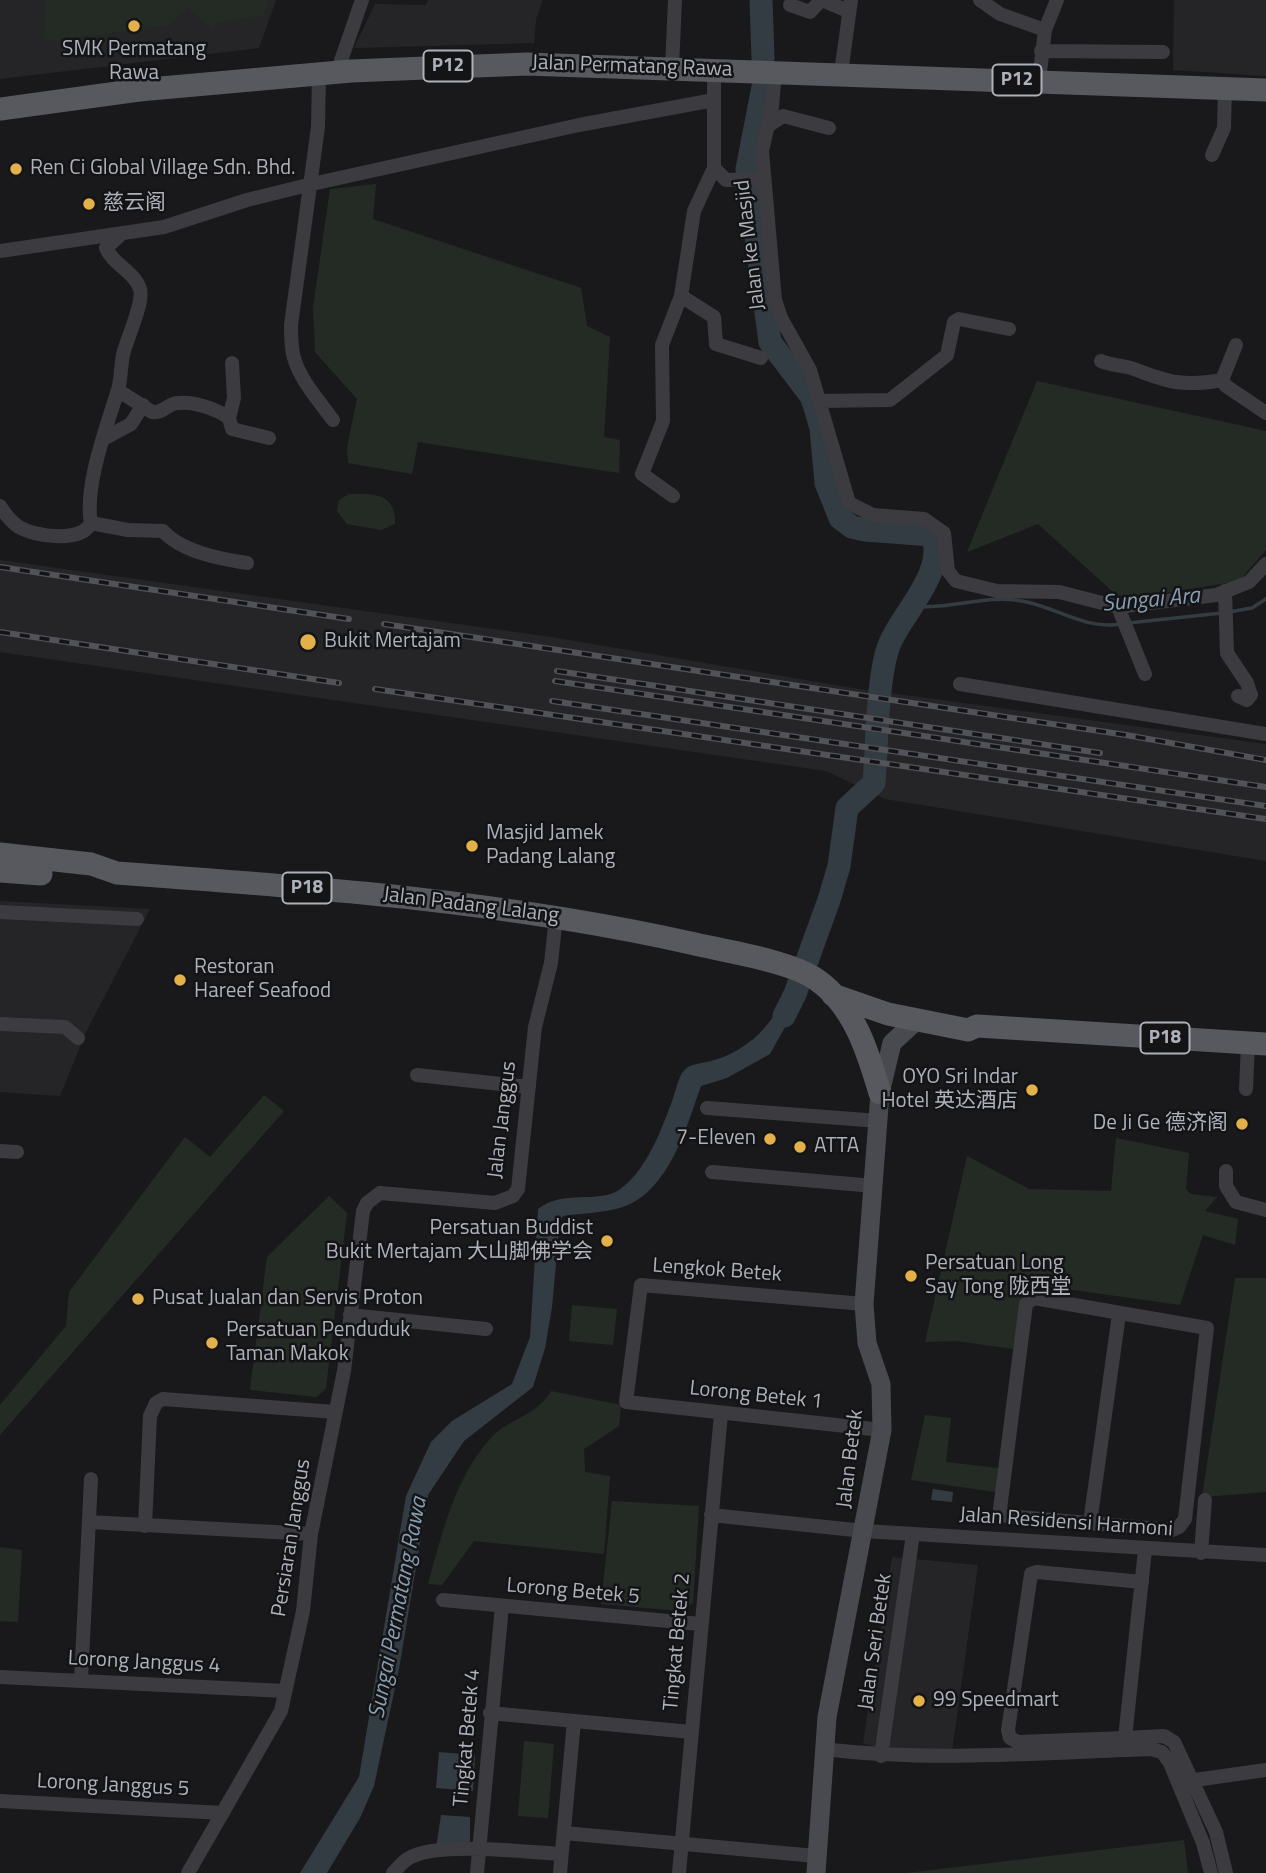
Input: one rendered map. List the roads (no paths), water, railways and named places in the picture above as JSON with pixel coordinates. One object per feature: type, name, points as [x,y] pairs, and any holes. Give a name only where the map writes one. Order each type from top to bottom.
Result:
[{"type":"main road","name":"Jalan Permatang Rawa","points":[[0,109],[139,90],[328,73],[527,64],[1266,90]]},
{"type":"main road","name":"Jalan Padang Lalang","points":[[0,854],[91,864],[117,873],[433,899],[617,926],[791,968],[822,984],[832,981],[893,1003],[971,1019],[977,1026]]},
{"type":"main road","name":"Jalan Padang Lalang","points":[[0,871],[93,879],[117,873]]},
{"type":"main road","name":"P18","points":[[822,984],[917,1020],[968,1030],[977,1026],[1257,1044]]},
{"type":"main road","points":[[822,984],[859,1032],[880,1093]]},
{"type":"street","points":[[333,420],[294,359],[291,325],[328,73],[362,0]]},
{"type":"street","points":[[672,68],[675,0]]},
{"type":"street","points":[[790,5],[810,12],[821,0],[850,6],[841,74]]},
{"type":"street","points":[[980,0],[1000,14],[1045,30]]},
{"type":"street","points":[[1039,81],[1045,30],[1057,0]]},
{"type":"street","points":[[1041,51],[1163,52]]},
{"type":"street","points":[[673,496],[642,474],[663,421],[662,345],[681,296],[694,211],[713,167],[713,69]]},
{"type":"street","name":"Jalan ke Masjid","points":[[767,71],[769,124],[762,151],[762,180],[775,300],[781,318],[810,370],[849,503],[873,515],[924,519],[944,533],[948,571],[956,582],[997,591],[1059,592],[1119,611]]},
{"type":"street","points":[[1212,155],[1224,128],[1225,88]]},
{"type":"street","points":[[0,251],[164,228],[312,184],[579,125],[714,100]]},
{"type":"street","points":[[769,124],[783,116],[829,128]]},
{"type":"street","points":[[713,167],[726,180],[762,180]]},
{"type":"street","points":[[0,506],[20,528],[61,537],[78,536],[87,532],[91,523],[88,506],[119,391],[122,356],[140,290],[135,280],[110,257],[106,248],[112,240],[122,235]]},
{"type":"street","points":[[681,296],[714,317],[716,344],[761,358]]},
{"type":"street","points":[[820,401],[890,400],[918,375],[941,363],[947,355],[954,322],[959,319],[1009,329]]},
{"type":"street","points":[[1222,380],[1236,345]]},
{"type":"street","points":[[1101,361],[1116,368],[1131,367],[1151,378],[1171,383],[1222,380]]},
{"type":"street","points":[[232,363],[234,398],[229,418],[232,429],[269,438]]},
{"type":"street","points":[[1222,380],[1226,386],[1266,413]]},
{"type":"street","points":[[119,391],[158,413],[179,402],[219,411],[229,418]]},
{"type":"street","points":[[105,438],[131,424],[143,405]]},
{"type":"street","points":[[91,523],[128,530],[163,531],[170,539],[189,545],[200,554],[247,563]]},
{"type":"street","points":[[1145,674],[1119,611],[1225,594],[1249,582],[1266,564]]},
{"type":"street","points":[[1225,594],[1227,653],[1247,683],[1251,695],[1247,700],[1238,695]]},
{"type":"street","points":[[960,684],[1266,734]]},
{"type":"street","points":[[0,912],[137,919]]},
{"type":"street","name":"Jalan Janggus","points":[[380,1193],[479,1204],[495,1203],[513,1196],[518,1189],[535,1027],[551,963],[556,917]]},
{"type":"street","name":"Jalan Betek","points":[[816,1865],[823,1749],[882,1430],[881,1384],[867,1343],[864,1304],[880,1093],[892,1043],[917,1020]]},
{"type":"street","points":[[0,1024],[65,1027],[78,1038]]},
{"type":"street","points":[[1246,1089],[1257,1044]]},
{"type":"street","points":[[418,1075],[529,1087]]},
{"type":"street","points":[[707,1108],[879,1121]]},
{"type":"street","points":[[0,1151],[17,1153]]},
{"type":"street","points":[[1226,1171],[1226,1186],[1236,1202],[1266,1210]]},
{"type":"street","points":[[712,1172],[874,1185]]},
{"type":"street","name":"Persiaran Janggus","points":[[188,1873],[281,1711],[303,1611],[311,1534],[344,1371],[363,1211],[367,1203],[380,1193]]},
{"type":"street","name":"Lengkok Betek","points":[[626,1402],[641,1285],[864,1304]]},
{"type":"street","points":[[1029,1300],[1119,1314],[1207,1328],[1185,1519],[1172,1530],[1090,1523],[1034,1523],[1006,1516],[1000,1509],[1029,1300]]},
{"type":"street","points":[[1090,1523],[1119,1314]]},
{"type":"street","points":[[351,1315],[486,1329]]},
{"type":"street","points":[[145,1526],[150,1416],[156,1403],[163,1399],[335,1412]]},
{"type":"street","name":"Lorong Betek 1","points":[[626,1402],[882,1430]]},
{"type":"street","name":"Tingkat Betek 2","points":[[679,1873],[721,1414]]},
{"type":"street","points":[[81,1680],[91,1479]]},
{"type":"street","points":[[1201,1553],[1205,1500]]},
{"type":"street","name":"Jalan Residensi Harmoni","points":[[711,1515],[864,1531],[1145,1550],[1266,1555]]},
{"type":"street","points":[[89,1522],[311,1534]]},
{"type":"street","points":[[1032,1543],[1034,1523]]},
{"type":"street","name":"Jalan Seri Betek","points":[[881,1756],[912,1534]]},
{"type":"street","points":[[1125,1738],[1145,1550]]},
{"type":"street","points":[[1142,1582],[1037,1572],[1031,1574],[1008,1730],[1010,1738],[1018,1742],[1171,1737],[1195,1780],[1216,1832],[1226,1873]]},
{"type":"street","name":"Lorong Betek 5","points":[[443,1600],[700,1625]]},
{"type":"street","name":"Tingkat Betek 4","points":[[477,1873],[502,1606]]},
{"type":"street","name":"Lorong Janggus 4","points":[[0,1676],[285,1691]]},
{"type":"street","points":[[490,1713],[691,1732]]},
{"type":"street","points":[[560,1873],[574,1721]]},
{"type":"street","points":[[823,1749],[881,1756],[943,1757],[1150,1749],[1162,1752],[1170,1763],[1203,1843],[1211,1873]]},
{"type":"street","points":[[1195,1780],[1266,1770]]},
{"type":"street","name":"Lorong Janggus 5","points":[[0,1801],[223,1813]]},
{"type":"street","points":[[564,1833],[682,1843],[816,1865]]},
{"type":"street","points":[[393,1873],[409,1858],[426,1851],[480,1849],[561,1854]]},
{"type":"water","points":[[787,986],[804,993],[770,1054],[727,1078],[701,1086],[674,1156],[652,1187],[639,1199],[623,1207],[563,1216],[560,1221],[552,1307],[545,1348],[533,1387],[464,1441],[428,1495],[399,1669],[374,1786],[360,1818],[327,1873],[300,1873],[359,1777],[406,1496],[431,1442],[452,1421],[512,1384],[530,1337],[538,1209],[558,1200],[611,1194],[629,1182],[657,1139],[682,1073],[691,1066],[737,1051],[759,1034],[776,1012]]},
{"type":"water","points":[[933,1489],[953,1492],[952,1502],[931,1500]]},
{"type":"water","points":[[439,1752],[475,1755],[473,1791],[436,1788]]},
{"type":"water","points":[[441,1815],[470,1817],[470,1841],[461,1850],[436,1848]]},
{"type":"waterway","name":"Sungai Permatang Rawa","points":[[761,0],[763,58]]},
{"type":"waterway","name":"Sungai Permatang Rawa","points":[[763,87],[747,169],[770,342],[811,396],[821,428],[826,483],[840,518],[852,527],[865,530],[932,535],[935,549],[929,577],[896,631],[886,656],[880,691],[874,783],[847,808],[839,866],[829,900],[795,994],[784,1016]]},
{"type":"waterway","name":"Sungai Ara","points":[[914,606],[1008,599],[1035,604],[1095,624],[1121,624]]},
{"type":"waterway","name":"Sungai Ara","points":[[1229,612],[1252,608],[1266,599]]},
{"type":"waterway","name":"Sungai Ara","points":[[1128,623],[1222,613]]},
{"type":"railway","points":[[0,567],[349,619]]},
{"type":"railway","points":[[384,624],[1126,735],[1266,760]]},
{"type":"railway","points":[[0,632],[339,683]]},
{"type":"railway","points":[[557,671],[1100,753]]},
{"type":"railway","points":[[555,681],[1266,787]]},
{"type":"railway","points":[[375,689],[1266,819]]},
{"type":"railway","points":[[552,701],[1266,806]]},
{"type":"place","name":"SMK Permatang Rawa","points":[[134,26]]},
{"type":"place","name":"Ren Ci Global Village Sdn. Bhd.","points":[[16,169]]},
{"type":"place","name":"慈云阁","points":[[89,204]]},
{"type":"place","name":"Bukit Mertajam","points":[[308,642]]},
{"type":"place","name":"Masjid Jamek Padang Lalang","points":[[472,846]]},
{"type":"place","name":"Restoran Hareef Seafood","points":[[180,980]]},
{"type":"place","name":"OYO Sri Indar Hotel 英达酒店","points":[[1032,1090]]},
{"type":"place","name":"De Ji Ge 德济阁","points":[[1242,1124]]},
{"type":"place","name":"7-Eleven","points":[[770,1139]]},
{"type":"place","name":"ATTA","points":[[800,1147]]},
{"type":"place","name":"Persatuan Buddist Bukit Mertajam 大山脚佛学会","points":[[607,1241]]},
{"type":"place","name":"Persatuan Long Say Tong 陇西堂","points":[[911,1276]]},
{"type":"place","name":"Pusat Jualan dan Servis Proton","points":[[138,1299]]},
{"type":"place","name":"Persatuan Penduduk Taman Makok","points":[[212,1343]]},
{"type":"place","name":"99 Speedmart","points":[[919,1701]]}]
